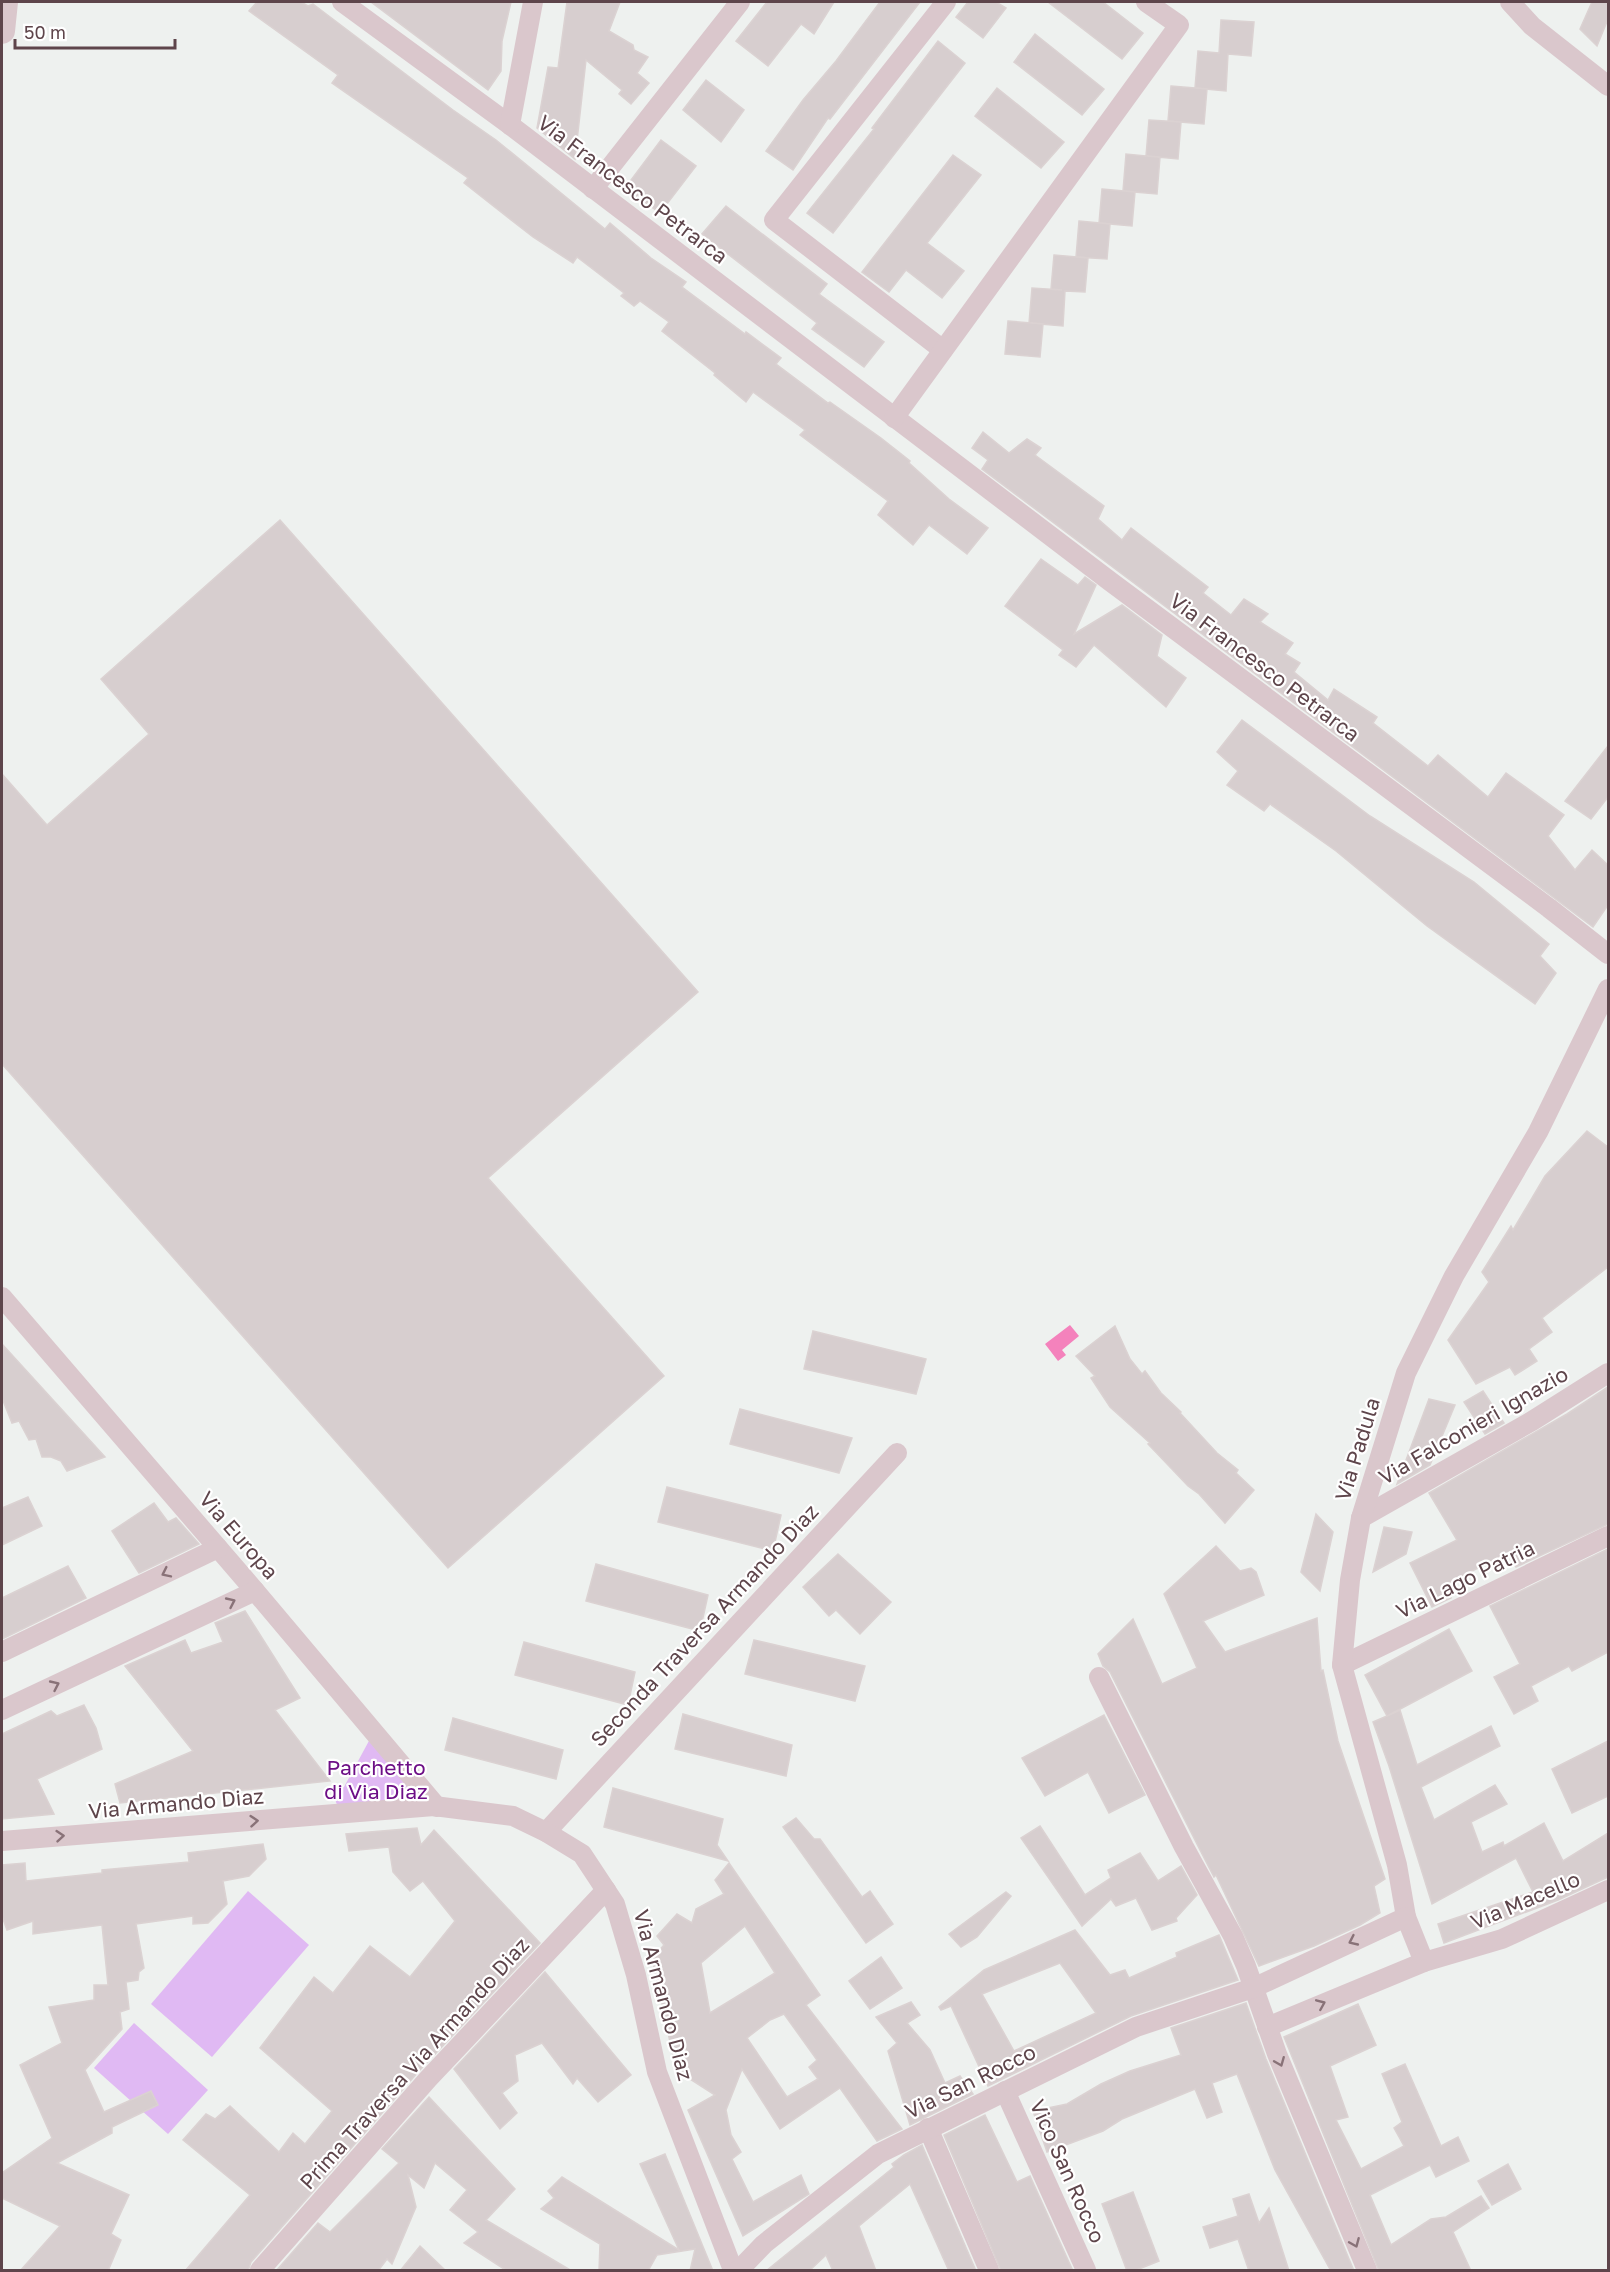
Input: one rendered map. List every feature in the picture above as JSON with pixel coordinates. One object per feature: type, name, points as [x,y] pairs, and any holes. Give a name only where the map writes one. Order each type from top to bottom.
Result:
[{"type":"street","points":[[2,31],[5,2]]},
{"type":"street","name":"Via Francesco Petrarca","points":[[342,2],[510,125],[1608,954]]},
{"type":"street","points":[[510,125],[533,2]]},
{"type":"street","points":[[593,189],[740,2]]},
{"type":"street","points":[[943,350],[774,220],[946,2]]},
{"type":"street","points":[[894,417],[1179,25],[1146,2]]},
{"type":"street","points":[[1510,2],[1533,26],[1608,86]]},
{"type":"street","name":"Via Padula","points":[[1424,1962],[1406,1917],[1397,1865],[1342,1665],[1350,1580],[1361,1518],[1406,1373],[1454,1276],[1602,1018],[1608,989]]},
{"type":"street","name":"Via Europa","points":[[2,1297],[255,1591],[436,1807]]},
{"type":"street","name":"Via Falconieri Ignazio","points":[[1361,1518],[1532,1421],[1608,1372]]},
{"type":"street","name":"Seconda Traversa Armando Diaz","points":[[546,1832],[897,1453]]},
{"type":"street","name":"Via Lago Patria","points":[[1342,1665],[1608,1536]]},
{"type":"street","points":[[2,1652],[218,1548]]},
{"type":"street","points":[[2,1710],[255,1591]]},
{"type":"street","points":[[1099,1677],[1184,1847],[1233,1936],[1267,2027],[1367,2271]]},
{"type":"street","name":"Via Armando Diaz","points":[[2,1841],[436,1807],[513,1816],[546,1832],[582,1854],[615,1904],[636,1975],[657,2072],[733,2271]]},
{"type":"street","name":"Prima Traversa Via Armando Diaz","points":[[260,2271],[428,2079],[606,1890]]},
{"type":"street","name":"Via Macello","points":[[1267,2027],[1424,1962],[1502,1939],[1608,1890]]},
{"type":"street","name":"Via San Rocco","points":[[740,2271],[764,2244],[878,2154],[1136,2026],[1253,1988],[1406,1917]]},
{"type":"street","name":"Vico San Rocco","points":[[1005,2091],[1086,2271]]},
{"type":"street","points":[[928,2128],[988,2271]]},
{"type":"green space","name":"Parchetto di Via Diaz","points":[[370,1739],[417,1792],[413,1800],[338,1807],[332,1792],[344,1787]]},
{"type":"green space","points":[[248,1891],[309,1945],[212,2057],[151,2004]]},
{"type":"green space","points":[[134,2023],[208,2090],[168,2134],[94,2068]]},
{"type":"shaded area","points":[[1070,1325],[1079,1336],[1062,1350],[1066,1355],[1058,1361],[1045,1344]]},
{"type":"building","points":[[257,2],[301,2],[308,6],[313,4],[496,140],[605,229],[610,223],[651,258],[686,282],[682,287],[781,358],[776,364],[828,403],[830,402],[881,438],[910,461],[909,463],[949,499],[988,528],[967,554],[929,525],[913,545],[878,515],[888,501],[800,435],[805,430],[753,392],[746,402],[714,375],[715,373],[662,331],[669,322],[640,301],[634,306],[621,296],[624,293],[577,257],[573,263],[533,237],[464,183],[468,178],[332,83],[338,75],[249,11]]},
{"type":"building","points":[[371,2],[511,2],[502,41],[501,71],[488,90]]},
{"type":"building","points":[[567,2],[620,2],[609,31],[633,45],[634,50],[648,57],[637,73],[649,83],[631,104],[619,94],[622,90],[586,60],[575,159],[537,128],[548,67],[558,68]]},
{"type":"building","points":[[767,2],[834,2],[814,34],[801,24],[768,66],[736,41]]},
{"type":"building","points":[[880,2],[920,2],[830,119],[828,118],[793,170],[766,151]]},
{"type":"building","points":[[968,2],[996,2],[1006,8],[983,38],[956,17]]},
{"type":"building","points":[[1048,2],[1103,2],[1143,33],[1122,59]]},
{"type":"building","points":[[1592,2],[1608,2],[1608,19],[1597,46],[1580,29]]},
{"type":"building","points":[[1221,20],[1254,22],[1251,56],[1228,54],[1226,91],[1195,88],[1198,51],[1219,53]]},
{"type":"building","points":[[1035,34],[1104,89],[1082,115],[1014,62]]},
{"type":"building","points":[[938,41],[965,63],[833,233],[807,213],[874,129],[872,128]]},
{"type":"building","points":[[706,80],[744,110],[721,142],[683,110]]},
{"type":"building","points":[[1171,86],[1207,89],[1204,124],[1168,121]]},
{"type":"building","points":[[997,88],[1064,142],[1041,168],[975,116]]},
{"type":"building","points":[[1149,120],[1181,122],[1178,159],[1160,157],[1157,194],[1123,191],[1126,154],[1146,156]]},
{"type":"building","points":[[661,140],[696,166],[660,213],[625,188]]},
{"type":"building","points":[[953,155],[981,175],[927,243],[964,271],[942,298],[906,270],[889,292],[862,272]]},
{"type":"building","points":[[1102,189],[1135,192],[1132,226],[1099,223]]},
{"type":"building","points":[[726,206],[827,284],[819,294],[884,342],[864,367],[812,329],[817,323],[702,234]]},
{"type":"building","points":[[1079,221],[1110,224],[1107,259],[1076,257]]},
{"type":"building","points":[[1054,255],[1088,258],[1085,292],[1065,291],[1063,326],[1029,323],[1032,288],[1062,290],[1051,289]]},
{"type":"building","points":[[1008,321],[1043,324],[1040,357],[1005,354]]},
{"type":"building","points":[[983,432],[1009,453],[1027,439],[1041,448],[1035,455],[1104,506],[1098,519],[1122,540],[1131,528],[1208,587],[1203,593],[1231,615],[1244,599],[1268,614],[1260,622],[1293,643],[1285,654],[1300,663],[1294,672],[1328,700],[1334,689],[1377,717],[1373,723],[1428,766],[1438,755],[1488,797],[1506,773],[1564,815],[1548,836],[1575,870],[1592,850],[1608,865],[1608,905],[1593,927],[982,469],[988,460],[972,448]]},
{"type":"building","points":[[280,520],[698,992],[488,1178],[664,1376],[448,1568],[2,1064],[2,774],[47,825],[149,734],[101,679]]},
{"type":"building","points":[[1041,559],[1078,585],[1085,577],[1096,585],[1074,634],[1122,605],[1162,635],[1157,656],[1186,678],[1166,707],[1094,645],[1076,667],[1059,655],[1063,650],[1005,606]]},
{"type":"building","points":[[1242,720],[1370,816],[1474,882],[1549,944],[1540,956],[1556,973],[1535,1004],[1427,926],[1336,851],[1270,804],[1264,811],[1227,785],[1238,771],[1217,752]]},
{"type":"building","points":[[1608,746],[1608,797],[1591,819],[1565,801]]},
{"type":"building","points":[[1587,1131],[1608,1147],[1608,1267],[1542,1318],[1552,1332],[1529,1349],[1537,1361],[1515,1375],[1510,1367],[1476,1384],[1448,1340],[1489,1282],[1482,1272],[1511,1226],[1513,1230],[1545,1176]]},
{"type":"building","points":[[1115,1326],[1130,1359],[1142,1374],[1145,1371],[1161,1393],[1217,1453],[1238,1470],[1236,1473],[1254,1490],[1225,1523],[1148,1444],[1150,1443],[1110,1407],[1091,1378],[1095,1376],[1076,1356]]},
{"type":"building","points":[[813,1331],[926,1359],[916,1394],[804,1369]]},
{"type":"building","points":[[2,1344],[105,1457],[67,1471],[61,1461],[51,1457],[42,1457],[36,1439],[29,1440],[19,1421],[12,1423],[2,1398]]},
{"type":"building","points":[[1608,1387],[1608,1524],[1516,1567],[1508,1553],[1444,1585],[1451,1598],[1432,1607],[1410,1563],[1457,1540],[1429,1493],[1567,1414]]},
{"type":"building","points":[[1483,1391],[1504,1423],[1485,1434],[1464,1402]]},
{"type":"building","points":[[1429,1399],[1455,1405],[1430,1465],[1397,1484]]},
{"type":"building","points":[[740,1409],[852,1438],[839,1473],[730,1444]]},
{"type":"building","points":[[667,1487],[781,1515],[773,1551],[658,1522]]},
{"type":"building","points":[[28,1497],[42,1526],[2,1545],[2,1508]]},
{"type":"building","points":[[154,1503],[168,1522],[176,1518],[199,1544],[139,1573],[112,1531]]},
{"type":"building","points":[[1316,1514],[1333,1532],[1320,1591],[1301,1572]]},
{"type":"building","points":[[1384,1527],[1412,1532],[1406,1554],[1373,1572]]},
{"type":"building","points":[[1216,1546],[1240,1571],[1251,1568],[1256,1572],[1264,1595],[1203,1621],[1225,1652],[1317,1618],[1321,1671],[1323,1670],[1338,1741],[1385,1879],[1374,1886],[1380,1913],[1314,1946],[1259,1966],[1216,1875],[1214,1877],[1110,1672],[1103,1666],[1098,1654],[1133,1619],[1162,1684],[1197,1668],[1164,1594]]},
{"type":"building","points":[[1608,1549],[1608,1652],[1572,1671],[1569,1666],[1531,1686],[1538,1701],[1514,1714],[1494,1677],[1520,1664],[1490,1606]]},
{"type":"building","points":[[838,1554],[891,1602],[860,1634],[836,1610],[829,1616],[803,1587]]},
{"type":"building","points":[[596,1564],[708,1595],[700,1631],[586,1601]]},
{"type":"building","points":[[68,1566],[86,1598],[2,1639],[2,1598]]},
{"type":"building","points":[[245,1611],[300,1698],[275,1710],[330,1781],[120,1803],[115,1784],[193,1751],[125,1666],[185,1640],[191,1653],[223,1642],[215,1623]]},
{"type":"building","points":[[1449,1629],[1472,1671],[1387,1716],[1365,1675]]},
{"type":"building","points":[[754,1640],[865,1666],[855,1701],[745,1674]]},
{"type":"building","points":[[524,1642],[635,1672],[628,1705],[515,1675]]},
{"type":"building","points":[[84,1705],[96,1728],[102,1749],[37,1779],[54,1814],[2,1819],[2,1734],[51,1711],[57,1716]]},
{"type":"building","points":[[1400,1710],[1417,1765],[1491,1726],[1500,1746],[1421,1787],[1434,1820],[1495,1785],[1507,1804],[1471,1822],[1482,1852],[1503,1842],[1504,1846],[1544,1823],[1563,1861],[1608,1833],[1608,1877],[1558,1900],[1444,1943],[1438,1924],[1533,1892],[1516,1858],[1432,1904],[1373,1722]]},
{"type":"building","points":[[683,1714],[792,1745],[786,1776],[675,1749]]},
{"type":"building","points":[[1104,1715],[1145,1795],[1109,1813],[1088,1772],[1045,1796],[1022,1758]]},
{"type":"building","points":[[453,1718],[563,1750],[556,1779],[445,1750]]},
{"type":"building","points":[[1608,1741],[1608,1796],[1572,1813],[1552,1769]]},
{"type":"building","points":[[613,1788],[723,1819],[717,1845],[728,1861],[604,1827]]},
{"type":"building","points":[[796,1818],[814,1839],[820,1839],[862,1897],[870,1891],[893,1924],[866,1943],[783,1827]]},
{"type":"building","points":[[1040,1826],[1085,1895],[1111,1878],[1108,1870],[1140,1853],[1158,1881],[1181,1866],[1197,1895],[1176,1918],[1177,1921],[1152,1930],[1136,1898],[1116,1906],[1111,1899],[1082,1926],[1021,1838]]},
{"type":"building","points":[[417,1828],[421,1845],[434,1830],[540,1943],[419,2071],[251,2262],[248,2271],[185,2271],[250,2195],[183,2140],[206,2114],[215,2119],[230,2106],[279,2152],[293,2133],[305,2144],[332,2111],[260,2048],[314,1977],[333,1993],[370,1946],[410,1977],[455,1921],[423,1881],[410,1891],[393,1872],[389,1847],[349,1851],[346,1834]]},
{"type":"building","points":[[263,1844],[266,1859],[249,1876],[223,1881],[227,1904],[208,1923],[193,1924],[193,1916],[136,1924],[144,1968],[139,1972],[138,1980],[126,1982],[129,2009],[120,2012],[122,2029],[85,2070],[104,2112],[151,2091],[158,2105],[112,2127],[112,2133],[57,2163],[129,2195],[111,2234],[121,2240],[108,2271],[20,2271],[60,2226],[2,2198],[2,2173],[52,2138],[20,2065],[62,2043],[49,2007],[94,2000],[94,1985],[108,1985],[102,1925],[33,1934],[33,1921],[7,1930],[2,1916],[2,1865],[25,1863],[26,1881],[102,1873],[102,1870],[189,1862],[188,1853]]},
{"type":"building","points":[[729,1863],[820,1995],[806,2005],[902,2129],[877,2141],[840,2088],[780,2129],[742,2069],[726,2110],[731,2135],[741,2152],[732,2159],[753,2202],[801,2175],[809,2194],[743,2236],[688,2110],[715,2095],[676,2070],[652,1958],[664,1945],[657,1936],[677,1914],[692,1923],[696,1909],[724,1894],[715,1880]],"holes":[[[745,1926],[775,1973],[710,2013],[701,1963]],[[784,2014],[817,2060],[809,2067],[818,2079],[787,2097],[747,2038],[770,2020]]]},
{"type":"building","points":[[1006,1892],[1011,1896],[977,1937],[961,1947],[949,1934]]},
{"type":"building","points":[[1075,1930],[1110,1975],[1125,1970],[1129,1978],[1177,1957],[1176,1953],[1219,1935],[1238,1980],[1131,2016],[988,2086],[951,2006],[941,2010],[939,2007],[984,1970]],"holes":[[[1060,1963],[1096,2013],[1014,2051],[982,1994]]]},
{"type":"building","points":[[881,1957],[902,1988],[870,2009],[849,1981]]},
{"type":"building","points":[[545,1972],[631,2075],[598,2102],[577,2078],[573,2084],[542,2043],[515,2055],[518,2081],[502,2093],[517,2113],[500,2129],[454,2069]]},
{"type":"building","points":[[911,2002],[920,2015],[907,2023],[930,2050],[945,2083],[960,2076],[973,2094],[910,2125],[888,2051],[897,2043],[876,2017]]},
{"type":"building","points":[[1246,2003],[1266,2059],[1354,2271],[1331,2271],[1275,2170],[1237,2074],[1212,2083],[1222,2112],[1207,2118],[1195,2089],[1122,2119],[1103,2131],[1047,2152],[1033,2111],[1067,2104],[1101,2084],[1130,2071],[1181,2055],[1171,2028]]},
{"type":"building","points":[[1358,2004],[1376,2045],[1330,2066],[1348,2117],[1336,2120],[1361,2169],[1404,2146],[1394,2128],[1402,2122],[1382,2074],[1405,2064],[1441,2146],[1458,2137],[1469,2161],[1436,2177],[1430,2165],[1370,2195],[1391,2245],[1431,2219],[1446,2217],[1481,2196],[1489,2208],[1453,2232],[1471,2271],[1379,2271],[1284,2037]]},
{"type":"building","points":[[429,2097],[515,2189],[486,2220],[572,2271],[507,2271],[464,2243],[478,2232],[450,2210],[467,2190],[435,2163],[424,2188],[408,2175],[416,2207],[392,2264],[387,2259],[378,2271],[276,2271],[318,2223],[330,2232],[399,2163],[382,2149]]},
{"type":"building","points":[[985,2115],[1017,2182],[1030,2176],[1073,2271],[1001,2271],[944,2135]]},
{"type":"building","points":[[922,2145],[976,2271],[949,2271],[910,2184],[859,2226],[876,2271],[833,2271],[826,2255],[809,2271],[766,2271],[894,2167],[892,2164]]},
{"type":"building","points":[[665,2154],[713,2271],[690,2271],[695,2249],[657,2255],[648,2271],[599,2271],[600,2244],[541,2209],[554,2198],[548,2191],[562,2177],[679,2250],[640,2164]]},
{"type":"building","points":[[1508,2164],[1521,2189],[1492,2205],[1478,2181]]},
{"type":"building","points":[[1133,2192],[1159,2261],[1134,2271],[1127,2271],[1102,2204]]},
{"type":"building","points":[[1249,2194],[1259,2223],[1269,2208],[1289,2271],[1249,2271],[1238,2239],[1210,2248],[1203,2227],[1238,2216],[1233,2199]]},
{"type":"building","points":[[420,2246],[446,2271],[400,2271]]}]
